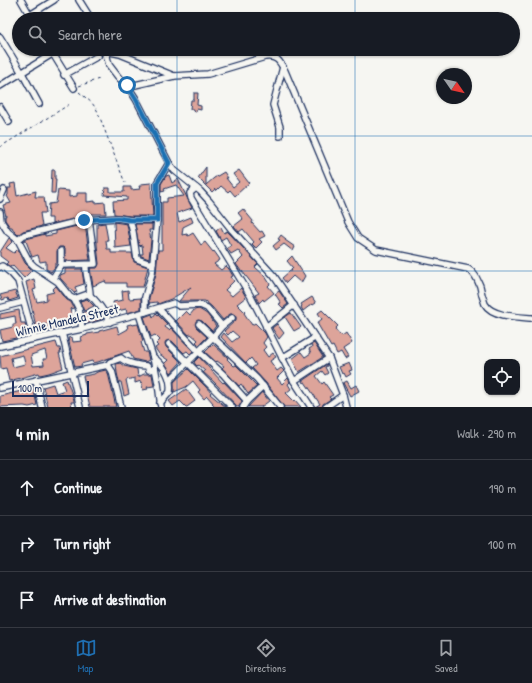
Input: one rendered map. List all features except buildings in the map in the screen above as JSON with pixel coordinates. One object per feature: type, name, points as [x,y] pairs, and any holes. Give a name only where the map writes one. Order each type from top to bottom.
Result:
[{"type":"street","points":[[22,0],[28,12]]},
{"type":"street","points":[[38,12],[54,0]]},
{"type":"street","points":[[79,0],[87,12]]},
{"type":"street","points":[[0,37],[40,104]]},
{"type":"street","points":[[0,86],[22,73],[44,56]]},
{"type":"street","points":[[54,56],[64,75],[74,88]]},
{"type":"street","points":[[64,75],[98,56]]},
{"type":"street","points":[[107,56],[109,65],[119,78],[127,85],[136,99],[174,170],[196,188],[274,276],[316,337],[329,358],[346,407]]},
{"type":"street","points":[[125,56],[174,76]]},
{"type":"street","points":[[127,85],[136,85],[174,76],[208,74],[272,56],[277,59],[283,67],[348,222],[358,238],[376,250],[468,269],[474,272],[486,305],[494,311],[512,317],[532,318]]},
{"type":"street","points":[[280,136],[280,127],[273,105],[283,67]]},
{"type":"street","points":[[0,107],[9,122]]},
{"type":"street","points":[[146,312],[145,297],[152,273],[157,220],[157,183],[169,163]]},
{"type":"street","points":[[196,188],[190,193],[191,198],[250,295],[294,381],[311,407]]},
{"type":"street","points":[[0,199],[4,190]]},
{"type":"street","points":[[0,212],[1,220],[8,232],[18,240],[29,261],[58,282],[70,297],[74,299],[79,309],[82,329]]},
{"type":"street","points":[[18,240],[24,235],[89,219],[118,218],[130,220],[157,220]]},
{"type":"street","points":[[62,265],[95,264],[89,219]]},
{"type":"street","points":[[130,220],[137,259],[148,263],[153,263]]},
{"type":"street","points":[[53,278],[62,265],[61,252]]},
{"type":"street","points":[[86,265],[85,270],[88,277],[90,295],[99,304],[110,322]]},
{"type":"street","points":[[1,266],[11,273],[18,281],[34,339]]},
{"type":"street","points":[[74,299],[83,295],[90,295]]},
{"type":"street","points":[[0,308],[24,302]]},
{"type":"street","name":"Winnie Mandela Street","points":[[0,347],[82,329],[174,304],[179,306],[200,305],[207,308],[222,326]]},
{"type":"street","points":[[266,328],[294,305]]},
{"type":"street","points":[[159,309],[199,352],[223,374],[247,401]]},
{"type":"street","points":[[139,314],[153,357],[161,405]]},
{"type":"street","points":[[170,380],[199,352],[222,326],[232,318]]},
{"type":"street","points":[[199,324],[263,386],[280,407]]},
{"type":"street","points":[[0,347],[62,333],[80,407]]},
{"type":"street","points":[[282,358],[316,337]]},
{"type":"street","points":[[168,344],[232,407]]},
{"type":"street","points":[[153,357],[162,364],[170,380],[170,392],[161,405]]},
{"type":"street","points":[[0,388],[108,365],[110,362],[121,358],[127,363],[134,363],[142,367],[147,366],[149,370],[155,368]]},
{"type":"street","points":[[294,381],[329,358]]},
{"type":"street","points":[[108,365],[112,371],[121,407]]},
{"type":"street","points":[[36,380],[42,407]]},
{"type":"street","points":[[243,407],[247,401],[263,386]]},
{"type":"street","points":[[326,407],[343,395]]},
{"type":"path","points":[[74,88],[99,79]]},
{"type":"path","points":[[74,88],[92,103],[97,110],[126,183]]},
{"type":"path","points":[[0,147],[70,104]]},
{"type":"route","points":[[84,220],[118,218],[130,220],[157,220],[157,183],[169,163],[136,99],[127,85]]}]
